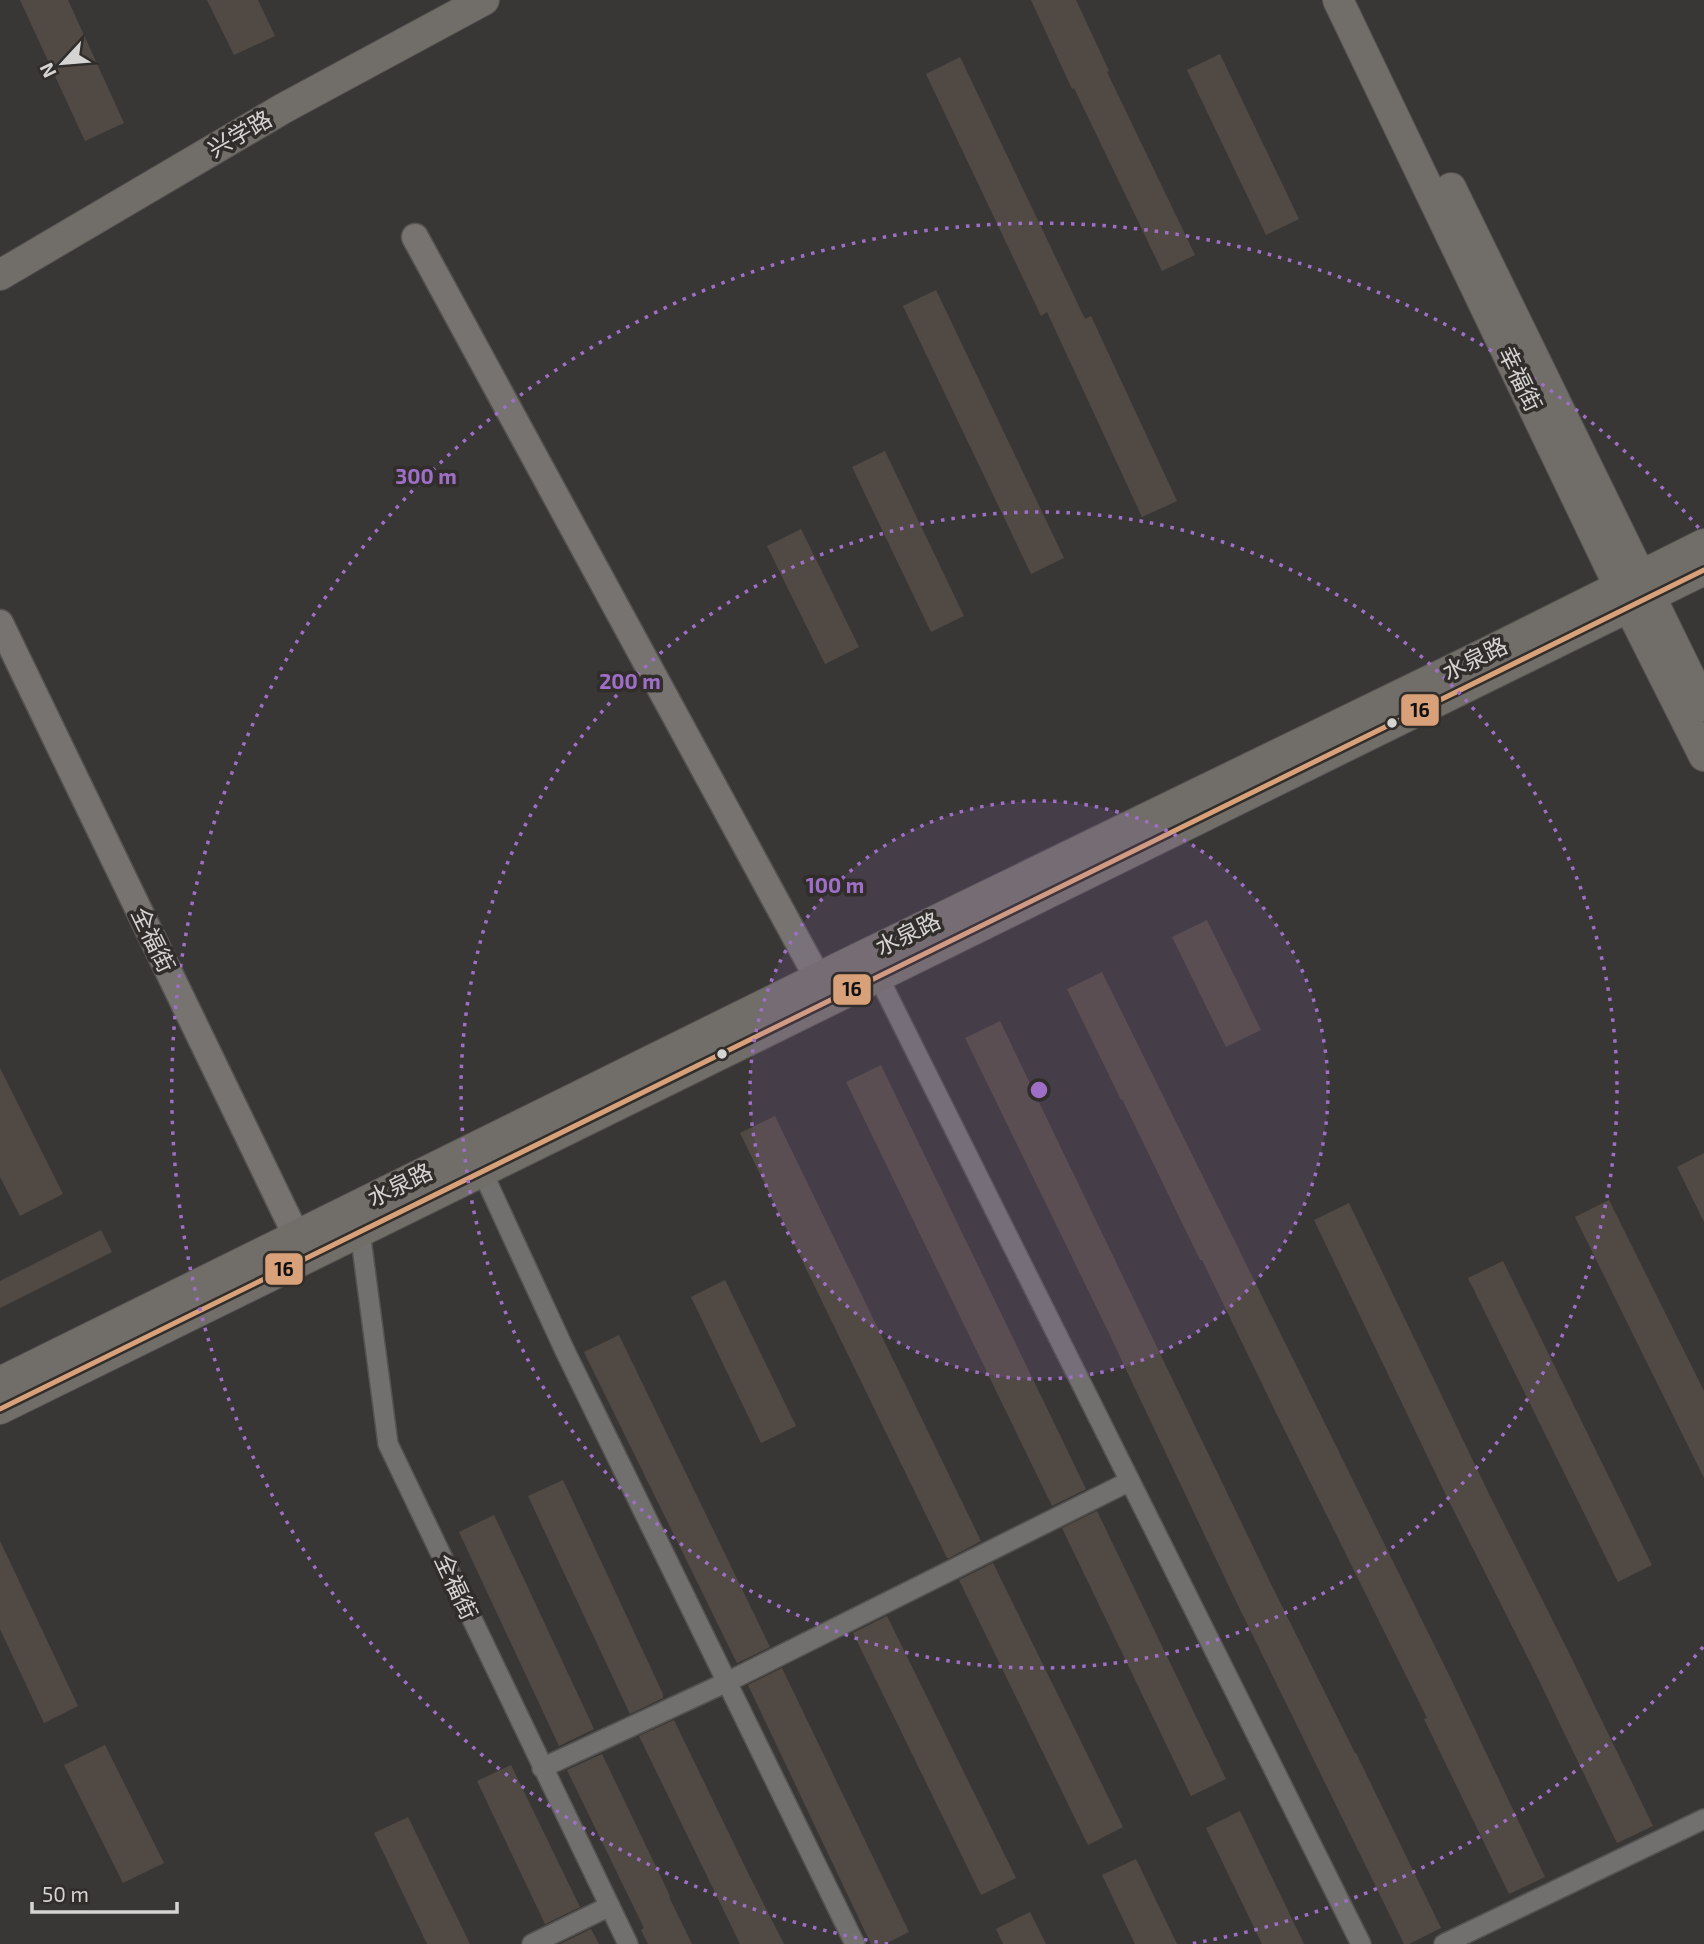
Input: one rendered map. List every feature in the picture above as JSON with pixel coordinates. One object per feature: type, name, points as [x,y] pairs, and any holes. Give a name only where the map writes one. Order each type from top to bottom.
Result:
[{"type":"main road","name":"兴学路","points":[[0,275],[284,108],[484,0]]},
{"type":"main road","name":"幸福街","points":[[1338,0],[1635,591],[1704,706]]},
{"type":"main road","name":"幸福街","points":[[1360,0],[1635,591],[1704,756]]},
{"type":"main road","name":"水泉路","points":[[355,1221],[482,1171],[824,989],[878,976],[1635,591],[1704,544]]},
{"type":"main road","name":"水泉路","points":[[0,1382],[355,1221],[824,989],[1484,654],[1635,591],[1704,570]]},
{"type":"main road","name":"水泉路","points":[[0,1409],[301,1247]]},
{"type":"street","points":[[415,237],[824,989]]},
{"type":"street","name":"全福街","points":[[0,623],[301,1247]]},
{"type":"street","points":[[878,976],[1361,1944]]},
{"type":"street","points":[[482,1171],[565,1351],[855,1944]]},
{"type":"street","name":"全福街","points":[[355,1221],[387,1444],[628,1944]]},
{"type":"street","points":[[542,1768],[727,1682],[1130,1481]]},
{"type":"street","points":[[1444,1944],[1704,1819]]},
{"type":"street","points":[[532,1944],[610,1906]]},
{"type":"building","points":[[20,0],[68,0],[124,123],[85,141]]},
{"type":"building","points":[[207,0],[258,0],[275,36],[234,55]]},
{"type":"building","points":[[1031,0],[1076,0],[1109,71],[1107,72],[1195,255],[1162,271]]},
{"type":"building","points":[[1220,54],[1299,219],[1266,235],[1187,70]]},
{"type":"building","points":[[960,57],[1085,319],[1091,316],[1177,501],[1142,517],[1047,312],[1041,316],[926,74]]},
{"type":"building","points":[[936,290],[1064,558],[1031,574],[903,306]]},
{"type":"building","points":[[885,451],[964,616],[931,632],[852,467]]},
{"type":"building","points":[[801,529],[859,647],[825,664],[767,546]]},
{"type":"building","points":[[1207,920],[1261,1030],[1226,1047],[1172,937]]},
{"type":"building","points":[[1102,972],[1451,1679],[1545,1877],[1509,1894],[1424,1719],[1427,1718],[1067,989]]},
{"type":"building","points":[[1000,1021],[1269,1580],[1441,1928],[1409,1944],[1404,1944],[965,1038]]},
{"type":"building","points":[[881,1065],[1086,1489],[1052,1506],[846,1082]]},
{"type":"building","points":[[0,1068],[63,1194],[20,1216],[0,1177]]},
{"type":"building","points":[[775,1116],[981,1541],[949,1558],[740,1133]]},
{"type":"building","points":[[1704,1153],[1704,1222],[1677,1167]]},
{"type":"building","points":[[1609,1200],[1704,1391],[1704,1478],[1575,1217]]},
{"type":"building","points":[[1349,1203],[1653,1826],[1617,1843],[1314,1220]]},
{"type":"building","points":[[101,1230],[112,1252],[0,1308],[0,1281]]},
{"type":"building","points":[[1503,1261],[1652,1565],[1618,1582],[1468,1278]]},
{"type":"building","points":[[725,1280],[796,1426],[761,1443],[691,1297]]},
{"type":"building","points":[[619,1335],[770,1647],[737,1663],[584,1352]]},
{"type":"building","points":[[563,1480],[663,1694],[663,1698],[630,1714],[528,1496]]},
{"type":"building","points":[[1097,1511],[1226,1779],[1191,1796],[1062,1528]]},
{"type":"building","points":[[494,1515],[594,1729],[559,1746],[459,1532]]},
{"type":"building","points":[[0,1541],[78,1706],[44,1723],[0,1629]]},
{"type":"building","points":[[993,1563],[1123,1827],[1088,1845],[959,1580]]},
{"type":"building","points":[[887,1616],[1016,1878],[981,1895],[853,1633]]},
{"type":"building","points":[[782,1668],[909,1932],[885,1944],[871,1944],[748,1685]]},
{"type":"building","points":[[674,1720],[784,1944],[740,1944],[639,1736]]},
{"type":"building","points":[[105,1745],[164,1863],[123,1883],[64,1765]]},
{"type":"building","points":[[602,1754],[692,1944],[648,1944],[641,1930],[644,1928],[567,1770]]},
{"type":"building","points":[[511,1765],[580,1907],[545,1924],[477,1781]]},
{"type":"building","points":[[1240,1811],[1304,1944],[1262,1944],[1206,1828]]},
{"type":"building","points":[[408,1817],[470,1944],[427,1944],[374,1833]]},
{"type":"building","points":[[1136,1859],[1177,1944],[1135,1944],[1102,1875]]},
{"type":"building","points":[[1030,1912],[1046,1944],[1003,1944],[996,1929]]},
{"type":"building","points":[[591,1929],[599,1944],[560,1944]]},
{"type":"transit line","name":"16","points":[[0,1409],[1704,570]]}]
